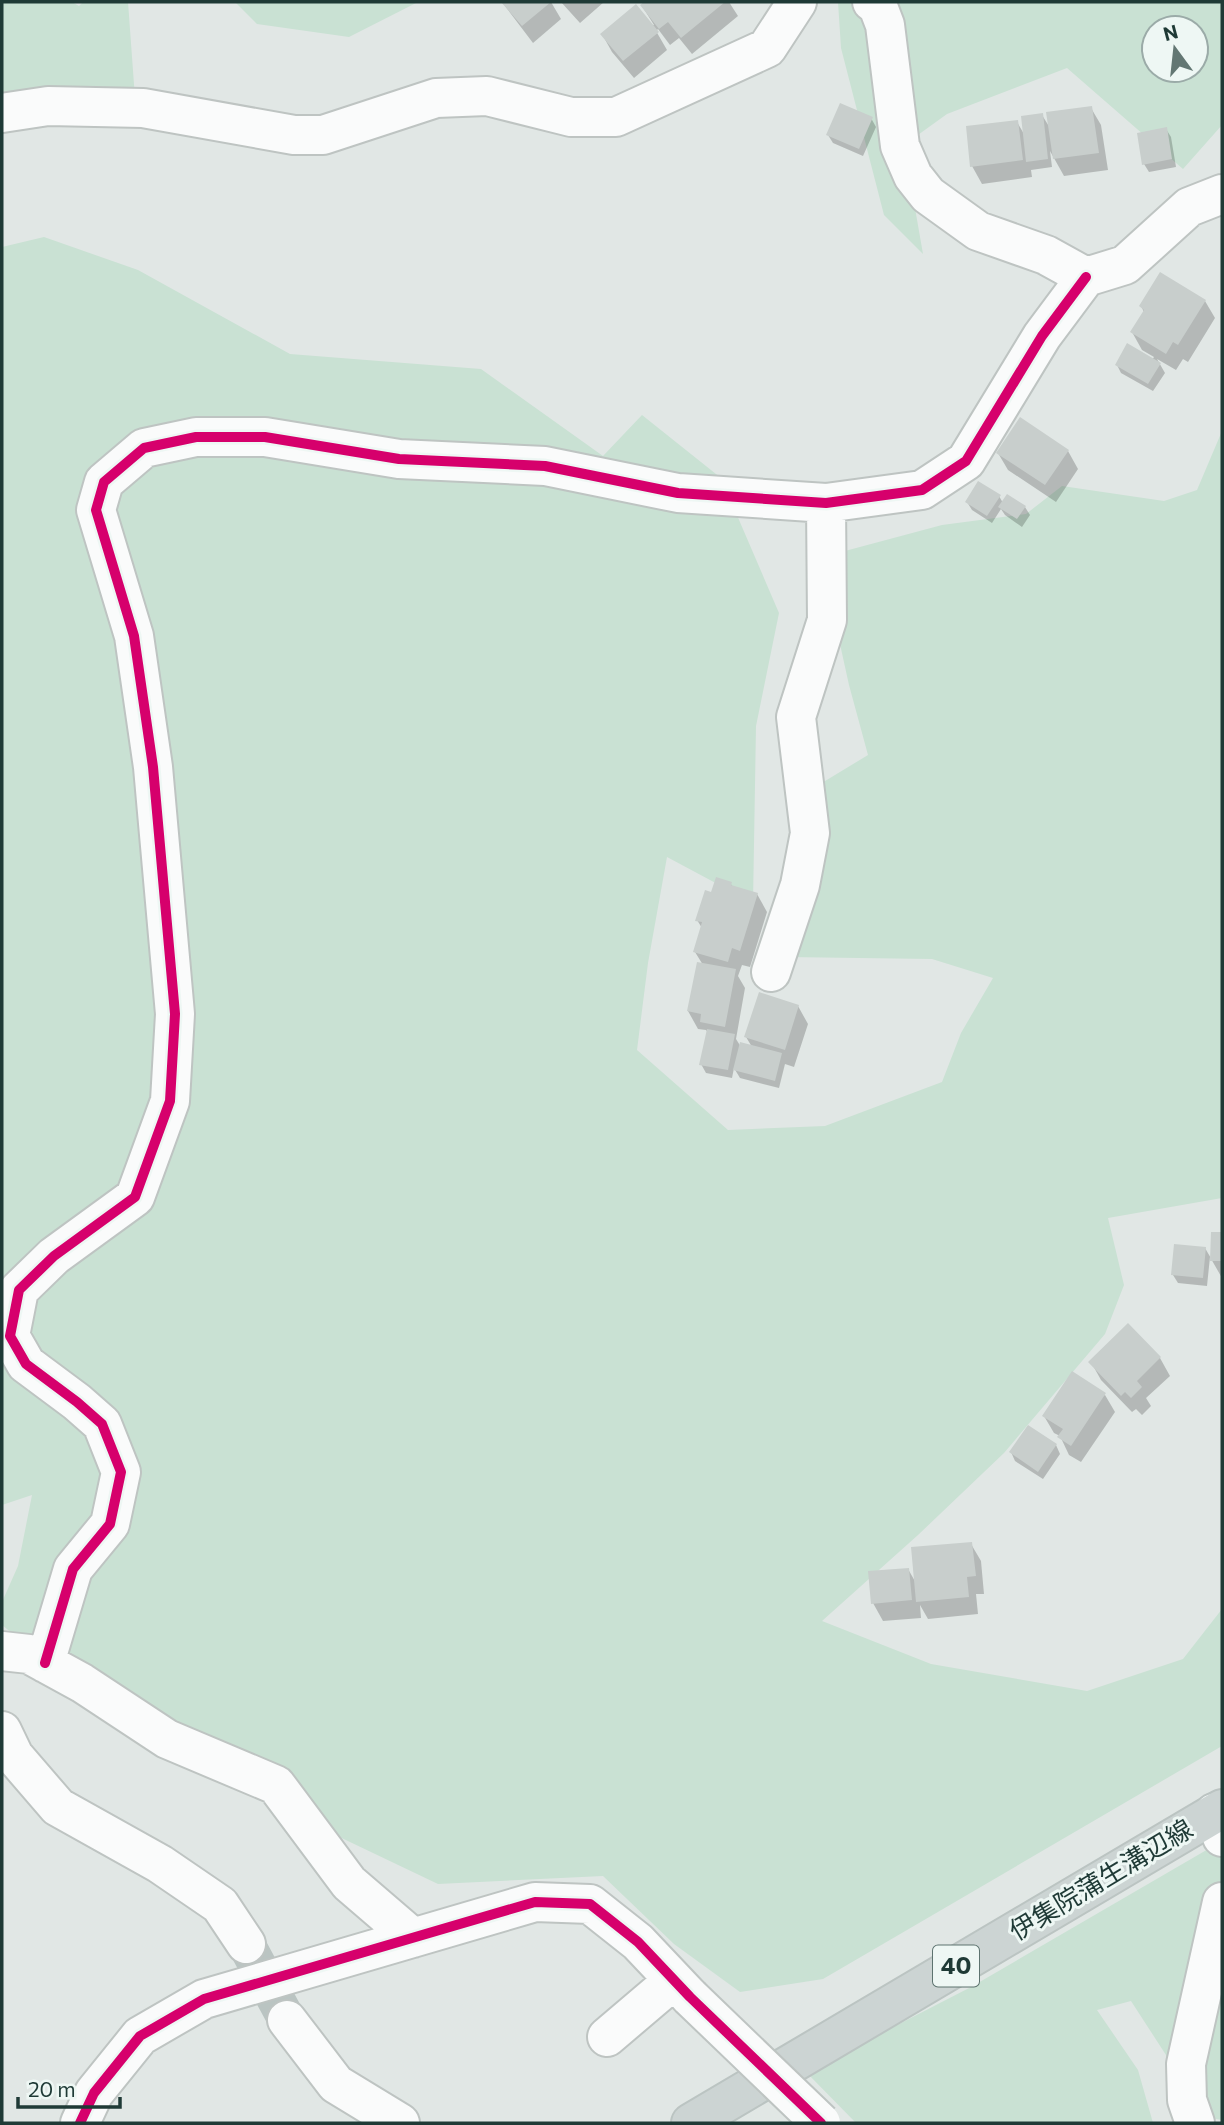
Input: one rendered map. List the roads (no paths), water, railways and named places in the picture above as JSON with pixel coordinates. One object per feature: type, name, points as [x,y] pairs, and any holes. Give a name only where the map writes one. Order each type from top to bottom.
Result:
[{"type":"main road","name":"伊集院蒲生溝辺線","points":[[691,2123],[1220,1820]]},
{"type":"street","points":[[2,113],[48,106],[144,108],[294,135],[323,135],[436,98],[487,96],[571,117],[616,117],[767,48],[797,2]]},
{"type":"street","points":[[872,2],[877,4],[885,24],[900,146],[913,176],[929,195],[978,231],[1046,255],[1086,277]]},
{"type":"street","points":[[45,1663],[73,1569],[110,1524],[121,1472],[102,1424],[26,1364],[10,1336],[19,1290],[54,1256],[135,1197],[170,1101],[175,1014],[153,767],[134,636],[96,510],[104,482],[144,448],[196,437],[265,437],[399,459],[545,466],[678,493],[827,503],[922,490],[966,461],[1042,336],[1086,277],[1125,265],[1189,207],[1222,194]]},
{"type":"street","points":[[772,972],[800,886],[810,833],[796,718],[827,620],[827,503]]},
{"type":"street","points":[[2,1651],[29,1654],[82,1684],[167,1739],[276,1785],[349,1883],[413,1938]]},
{"type":"street","points":[[2,1731],[14,1756],[58,1807],[160,1864],[220,1905],[246,1944]]},
{"type":"street","points":[[80,2123],[94,2093],[140,2036],[204,1999],[535,1902],[590,1904],[638,1942],[682,1989],[821,2123]]},
{"type":"street","points":[[1195,2123],[1186,2100],[1186,2064],[1222,1902]]},
{"type":"street","points":[[607,2037],[682,1989]]},
{"type":"street","points":[[287,2020],[336,2084],[400,2123]]},
{"type":"tunnel","points":[[246,1944],[287,2020]]}]
